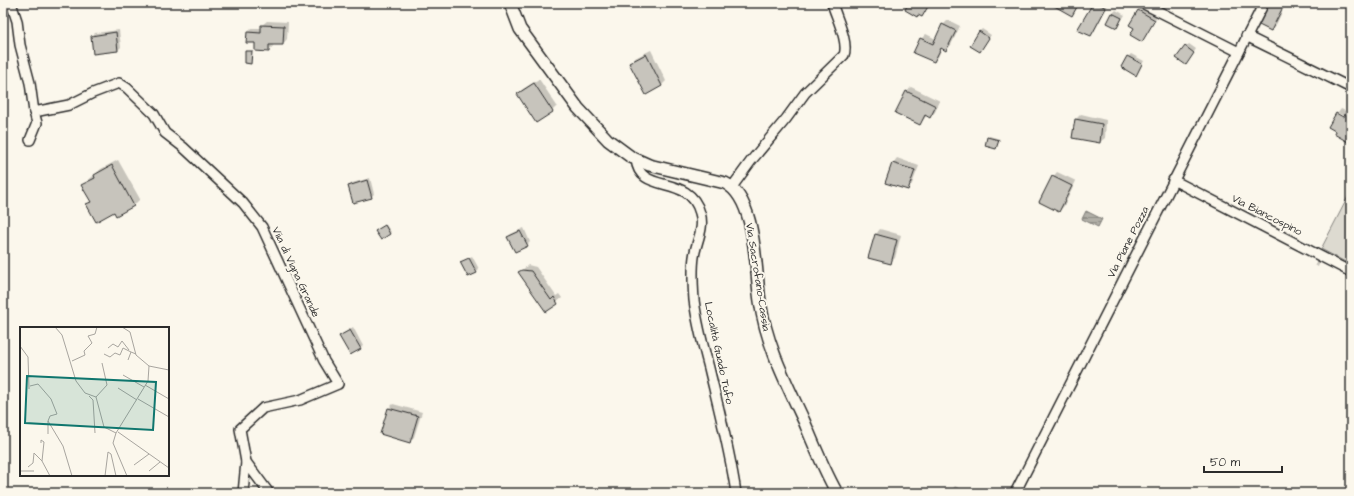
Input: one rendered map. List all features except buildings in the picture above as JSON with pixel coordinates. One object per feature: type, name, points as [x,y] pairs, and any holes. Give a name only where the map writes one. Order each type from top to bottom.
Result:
[{"type":"street","points":[[11,3],[17,20],[20,45],[30,83],[37,122],[30,140]]},
{"type":"street","points":[[510,3],[520,29],[578,108],[594,126],[620,150],[636,160],[662,169],[716,180],[732,187],[805,93],[844,55],[845,43],[832,3]]},
{"type":"street","points":[[1142,3],[1239,52]]},
{"type":"street","name":"Via Piane Pozza","points":[[1015,493],[1264,3]]},
{"type":"street","points":[[1246,36],[1351,88]]},
{"type":"street","name":"Viia di Vigna Grande","points":[[34,112],[69,105],[93,93],[119,83],[127,88],[154,114],[165,133],[243,203],[262,227],[324,361],[338,384],[300,400],[263,408],[240,429],[246,462],[269,493]]},
{"type":"street","name":"Località Guado Tufo","points":[[636,160],[638,171],[643,176],[649,180],[684,191],[694,200],[700,211],[702,227],[694,256],[693,269],[695,307],[730,459],[736,493]]},
{"type":"street","name":"Via Biancospino","points":[[1173,180],[1351,272]]},
{"type":"street","name":"Via Sacrofano-Cassia","points":[[732,187],[741,198],[749,219],[753,238],[762,315],[772,350],[837,493]]},
{"type":"street","points":[[243,493],[246,462]]},
{"type":"shaded area","points":[[1351,191],[1351,265],[1321,249]]},
{"type":"shaded area","points":[[1086,211],[1102,219],[1098,227],[1082,219]]}]
